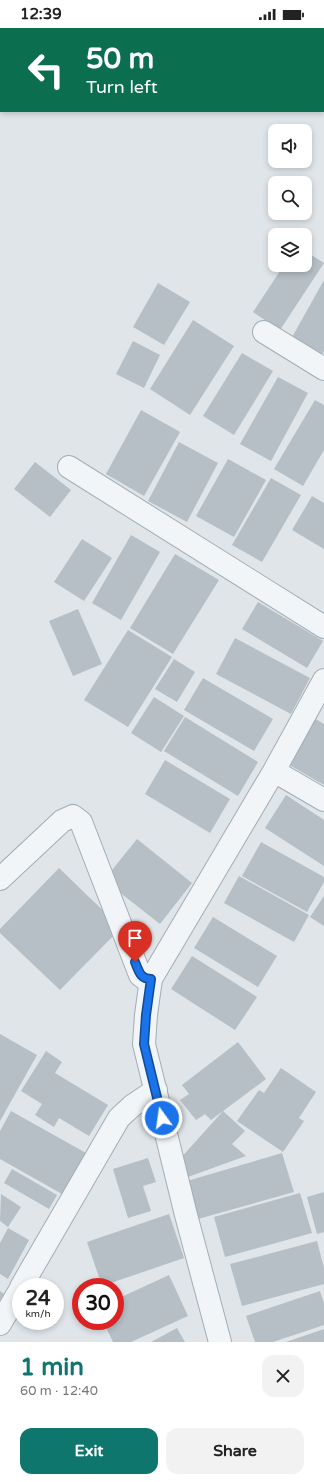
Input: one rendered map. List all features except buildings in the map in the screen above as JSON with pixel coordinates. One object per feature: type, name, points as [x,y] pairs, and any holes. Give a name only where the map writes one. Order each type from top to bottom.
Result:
[{"type":"street","points":[[264,332],[324,369]]},
{"type":"street","points":[[69,467],[324,627]]},
{"type":"street","points":[[220,1342],[186,1215],[144,1044],[151,979],[274,772],[324,680]]},
{"type":"street","points":[[274,772],[324,800]]},
{"type":"street","points":[[0,879],[62,821],[73,816],[81,822],[140,975],[145,979],[151,979]]},
{"type":"street","points":[[26,1278],[119,1118],[132,1106],[156,1090]]},
{"type":"street","points":[[0,1324],[12,1303]]},
{"type":"route","points":[[135,962],[140,975],[145,979],[151,979],[144,1044],[162,1118]]}]
